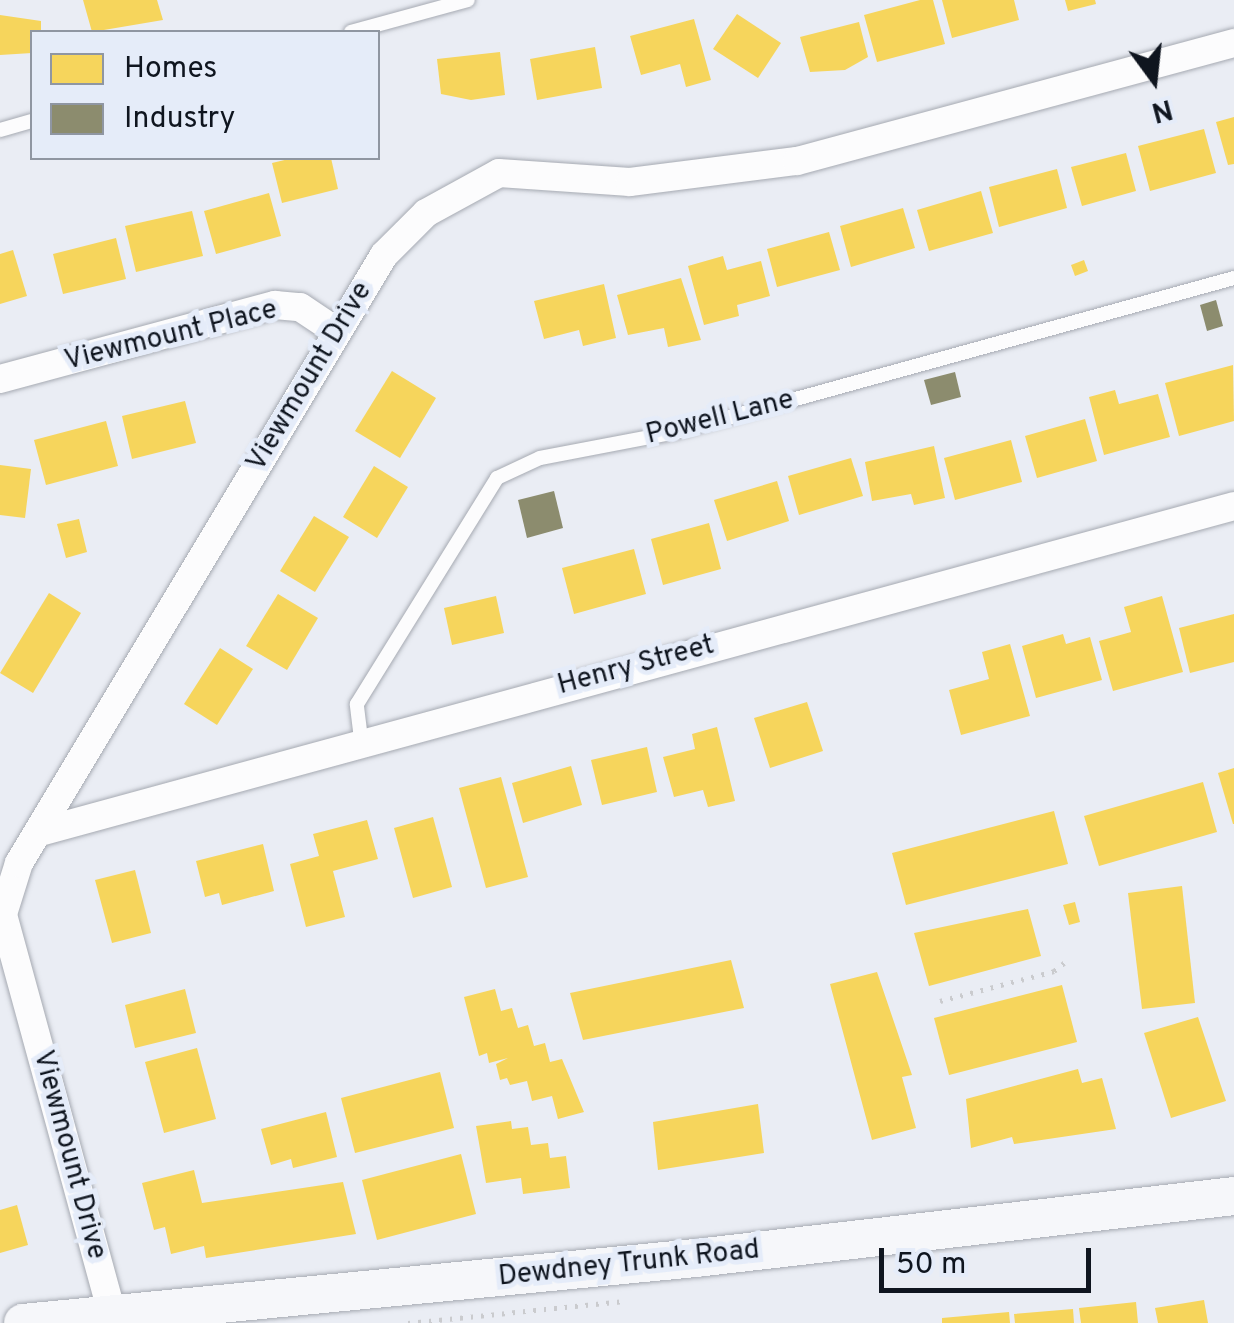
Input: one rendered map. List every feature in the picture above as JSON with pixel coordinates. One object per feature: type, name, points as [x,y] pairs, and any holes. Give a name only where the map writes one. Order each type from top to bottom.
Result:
[{"type":"main road","name":"Dewdney Trunk Road","points":[[23,1323],[168,1317],[1234,1196]]},
{"type":"street","name":"Viewmount Drive","points":[[113,1317],[1,914],[19,863],[384,255],[426,213],[500,173],[630,182],[796,161],[1234,43]]},
{"type":"street","name":"Viewmount Place","points":[[0,379],[276,305],[300,307],[336,331]]},
{"type":"street","name":"Henry Street","points":[[40,832],[362,739],[1234,506]]},
{"type":"lane","points":[[357,30],[468,0]]},
{"type":"lane","points":[[0,130],[30,122]]},
{"type":"lane","name":"Powell Lane","points":[[362,739],[357,704],[497,478],[540,458],[676,432],[1234,278]]},
{"type":"path","points":[[940,1001],[1054,971],[1065,962]]},
{"type":"building: Homes","points":[[83,0],[157,0],[163,20],[104,30],[91,30]]},
{"type":"building: Homes","points":[[933,0],[945,44],[877,62],[864,15]]},
{"type":"building: Homes","points":[[942,0],[1014,0],[1019,20],[952,38]]},
{"type":"building: Homes","points":[[1065,0],[1095,0],[1096,4],[1068,11]]},
{"type":"building: Homes","points":[[737,14],[781,43],[758,78],[713,49]]},
{"type":"building: Homes","points":[[0,15],[41,21],[41,30],[30,30],[30,53],[0,55]]},
{"type":"building: Homes","points":[[694,19],[711,80],[686,87],[680,64],[641,75],[630,36]]},
{"type":"building: Homes","points":[[859,22],[868,57],[845,70],[810,72],[800,37]]},
{"type":"building: Homes","points":[[595,47],[602,88],[537,100],[530,59]]},
{"type":"building: Homes","points":[[500,52],[505,95],[471,100],[441,94],[437,59]]},
{"type":"building: Homes","points":[[1234,117],[1234,164],[1228,165],[1216,122]]},
{"type":"building: Homes","points":[[1204,129],[1216,173],[1150,191],[1138,146]]},
{"type":"building: Homes","points":[[1126,153],[1136,191],[1082,206],[1071,167]]},
{"type":"building: Homes","points":[[331,160],[338,189],[282,203],[272,163]]},
{"type":"building: Homes","points":[[1057,169],[1067,208],[999,227],[989,187]]},
{"type":"building: Homes","points":[[981,191],[993,233],[929,251],[917,210]]},
{"type":"building: Homes","points":[[269,193],[281,236],[216,254],[204,211]]},
{"type":"building: Homes","points":[[903,208],[915,248],[851,267],[840,226]]},
{"type":"building: Homes","points":[[192,211],[203,256],[136,272],[125,226]]},
{"type":"building: Homes","points":[[829,232],[840,270],[777,287],[767,249]]},
{"type":"building: Homes","points":[[116,238],[126,279],[63,294],[53,254]]},
{"type":"building: Homes","points":[[13,250],[27,296],[0,304],[0,254]]},
{"type":"building: Homes","points":[[723,256],[727,270],[761,261],[770,296],[737,305],[739,316],[704,325],[688,266]]},
{"type":"building: Homes","points":[[1084,260],[1088,271],[1075,276],[1071,265]]},
{"type":"building: Homes","points":[[681,278],[701,340],[668,347],[664,328],[628,335],[617,295]]},
{"type":"building: Homes","points":[[604,284],[616,338],[583,346],[579,330],[544,339],[534,301]]},
{"type":"building: Homes","points":[[1233,365],[1234,421],[1179,436],[1165,383]]},
{"type":"building: Homes","points":[[392,371],[436,398],[400,458],[355,431]]},
{"type":"building: Homes","points":[[1115,390],[1119,404],[1158,394],[1170,437],[1104,455],[1089,397]]},
{"type":"building: Homes","points":[[185,401],[196,443],[132,459],[122,416]]},
{"type":"building: Homes","points":[[1085,419],[1097,461],[1037,478],[1025,436]]},
{"type":"building: Homes","points":[[106,421],[118,466],[46,485],[34,440]]},
{"type":"building: Homes","points":[[1011,440],[1022,482],[955,500],[944,458]]},
{"type":"building: Homes","points":[[934,446],[945,498],[914,505],[911,494],[872,501],[865,462]]},
{"type":"building: Homes","points":[[851,458],[863,496],[799,515],[788,476]]},
{"type":"building: Homes","points":[[0,465],[31,469],[25,518],[0,515]]},
{"type":"building: Homes","points":[[374,466],[408,487],[377,538],[343,517]]},
{"type":"building: Homes","points":[[777,481],[789,521],[727,541],[714,500]]},
{"type":"building: Homes","points":[[314,516],[349,537],[315,592],[280,571]]},
{"type":"building: Homes","points":[[79,519],[87,552],[66,558],[57,524]]},
{"type":"building: Homes","points":[[709,523],[721,569],[663,585],[651,539]]},
{"type":"building: Homes","points":[[634,549],[646,594],[574,614],[562,568]]},
{"type":"building: Homes","points":[[49,593],[81,613],[33,693],[0,673]]},
{"type":"building: Homes","points":[[278,594],[318,618],[287,670],[246,646]]},
{"type":"building: Homes","points":[[496,596],[504,633],[452,645],[444,608]]},
{"type":"building: Homes","points":[[1162,596],[1183,672],[1113,691],[1099,641],[1131,632],[1124,607]]},
{"type":"building: Homes","points":[[1234,614],[1234,662],[1190,673],[1179,628]]},
{"type":"building: Homes","points":[[1063,634],[1066,644],[1090,637],[1102,680],[1036,698],[1022,646]]},
{"type":"building: Homes","points":[[1010,644],[1030,716],[961,735],[949,690],[989,679],[982,652]]},
{"type":"building: Homes","points":[[220,648],[253,669],[217,725],[184,704]]},
{"type":"building: Homes","points":[[807,702],[823,751],[770,768],[754,718]]},
{"type":"building: Homes","points":[[717,727],[735,801],[708,807],[703,790],[674,797],[663,757],[695,749],[692,734]]},
{"type":"building: Homes","points":[[647,747],[657,792],[602,805],[591,760]]},
{"type":"building: Homes","points":[[571,766],[582,805],[523,823],[512,783]]},
{"type":"building: Homes","points":[[1234,768],[1234,824],[1233,824],[1218,773]]},
{"type":"building: Homes","points":[[501,777],[528,877],[486,888],[459,788]]},
{"type":"building: Homes","points":[[1203,782],[1217,832],[1099,866],[1084,816]]},
{"type":"building: Homes","points":[[1054,811],[1068,864],[906,905],[892,853]]},
{"type":"building: Homes","points":[[433,817],[452,887],[413,898],[394,828]]},
{"type":"building: Homes","points":[[367,820],[378,859],[333,871],[345,917],[306,927],[290,864],[319,856],[313,834]]},
{"type":"building: Homes","points":[[263,844],[274,891],[222,905],[219,893],[205,897],[196,861]]},
{"type":"building: Homes","points":[[135,870],[151,933],[112,943],[95,880]]},
{"type":"building: Homes","points":[[1182,886],[1195,1003],[1142,1009],[1128,893]]},
{"type":"building: Homes","points":[[1075,902],[1080,922],[1069,925],[1063,905]]},
{"type":"building: Homes","points":[[1028,909],[1041,956],[929,986],[914,933]]},
{"type":"building: Homes","points":[[731,960],[744,1008],[583,1040],[570,993]]},
{"type":"building: Homes","points":[[877,972],[912,1075],[902,1077],[916,1128],[872,1140],[830,984]]},
{"type":"building: Homes","points":[[1062,985],[1077,1042],[949,1075],[934,1018]]},
{"type":"building: Homes","points":[[185,989],[196,1033],[135,1048],[125,1005]]},
{"type":"building: Homes","points":[[495,989],[501,1011],[512,1008],[518,1028],[528,1025],[534,1046],[545,1043],[550,1062],[562,1059],[584,1112],[558,1119],[552,1096],[532,1101],[527,1081],[510,1085],[507,1078],[500,1080],[496,1064],[508,1058],[489,1063],[487,1053],[479,1056],[464,997]]},
{"type":"building: Homes","points":[[1198,1017],[1226,1101],[1171,1118],[1144,1033]]},
{"type":"building: Homes","points":[[197,1048],[216,1119],[164,1133],[145,1062]]},
{"type":"building: Homes","points":[[1078,1069],[1082,1083],[1102,1078],[1116,1129],[1014,1144],[1012,1137],[971,1148],[966,1099]]},
{"type":"building: Homes","points":[[440,1072],[454,1128],[355,1153],[341,1098]]},
{"type":"building: Homes","points":[[758,1104],[764,1153],[658,1170],[653,1122]]},
{"type":"building: Homes","points":[[326,1112],[337,1157],[293,1168],[291,1159],[271,1165],[261,1129]]},
{"type":"building: Homes","points":[[511,1121],[512,1129],[528,1127],[531,1145],[548,1143],[550,1158],[566,1156],[570,1188],[523,1194],[521,1178],[486,1183],[476,1126]]},
{"type":"building: Homes","points":[[461,1154],[476,1214],[377,1240],[362,1180]]},
{"type":"building: Homes","points":[[194,1170],[202,1203],[343,1182],[356,1234],[206,1258],[204,1246],[171,1254],[165,1227],[154,1230],[142,1183]]},
{"type":"building: Homes","points":[[17,1205],[28,1245],[0,1253],[0,1210]]},
{"type":"building: Homes","points":[[1204,1300],[1208,1323],[1158,1323],[1155,1308]]},
{"type":"building: Homes","points":[[1136,1302],[1138,1323],[1081,1323],[1079,1308]]},
{"type":"building: Homes","points":[[1073,1309],[1074,1323],[1015,1323],[1014,1314]]},
{"type":"building: Homes","points":[[1009,1312],[1010,1323],[942,1323],[942,1318]]},
{"type":"building: Industry","points":[[1216,300],[1223,326],[1207,331],[1200,305]]},
{"type":"building: Industry","points":[[955,372],[961,397],[931,405],[924,380]]},
{"type":"building: Industry","points":[[554,491],[563,528],[527,538],[518,500]]}]
